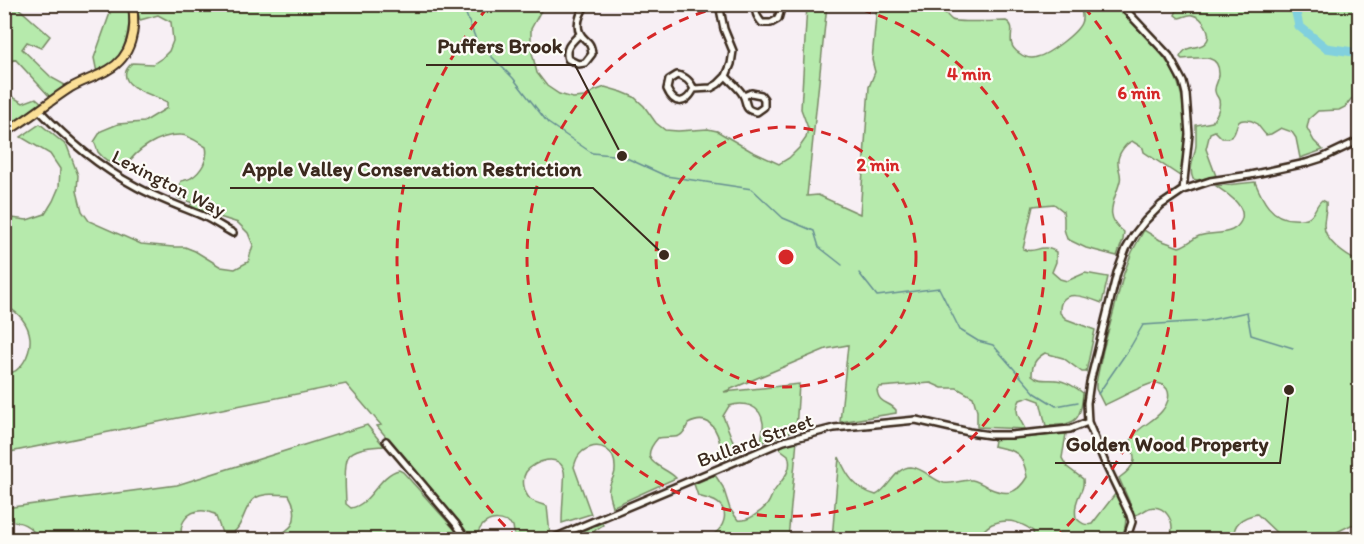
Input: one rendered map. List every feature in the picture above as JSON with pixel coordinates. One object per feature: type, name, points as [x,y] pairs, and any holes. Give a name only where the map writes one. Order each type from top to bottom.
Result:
[{"type":"main road","points":[[4,133],[73,86],[110,69],[121,60],[128,51],[132,37],[134,19],[132,4]]},
{"type":"street","points":[[580,34],[566,53],[568,59],[578,64],[585,63],[592,54],[592,48],[580,34],[579,28],[580,18],[586,4]]},
{"type":"street","points":[[650,4],[655,6],[659,4]]},
{"type":"street","points":[[694,89],[711,88],[718,84],[726,76],[731,64],[733,51],[724,29],[719,4]]},
{"type":"street","points":[[748,4],[756,7],[757,16],[762,23],[771,23],[778,19],[780,12],[778,4]]},
{"type":"street","points":[[1120,4],[1169,56],[1183,82],[1189,134],[1182,190]]},
{"type":"street","points":[[677,75],[685,77],[694,89],[690,98],[676,101],[670,97],[667,88],[669,81],[677,75]]},
{"type":"street","points":[[726,76],[744,96]]},
{"type":"street","name":"Lexington Way","points":[[39,110],[71,141],[102,166],[136,187],[200,214],[233,233]]},
{"type":"street","points":[[1126,540],[1132,522],[1127,506],[1105,463],[1088,422],[1087,403],[1090,382],[1126,249],[1145,221],[1161,205],[1182,190],[1210,181],[1250,176],[1306,163],[1359,140]]},
{"type":"street","name":"Bullard Street","points":[[549,540],[784,441],[834,428],[916,420],[969,432],[1011,435],[1070,429],[1088,422]]},
{"type":"street","points":[[386,441],[467,540]]},
{"type":"green space","points":[[4,5],[15,5],[50,36],[41,48],[27,42],[22,49],[52,78],[67,86],[51,98],[15,59],[5,65]]},
{"type":"green space","points":[[106,5],[128,5],[128,27],[125,44],[118,58],[112,65],[97,73],[94,58],[110,13]]},
{"type":"green space","points":[[136,5],[544,5],[531,29],[531,49],[537,73],[547,86],[559,94],[573,98],[585,97],[605,87],[622,92],[634,97],[665,130],[708,129],[717,131],[779,164],[799,148],[806,138],[808,128],[801,109],[807,5],[827,5],[807,196],[818,195],[860,214],[869,87],[875,72],[872,60],[877,5],[939,5],[955,21],[1006,21],[1012,27],[1011,40],[1014,49],[1023,56],[1032,58],[1048,52],[1074,32],[1082,21],[1080,5],[1114,5],[1154,45],[1173,71],[1179,85],[1184,115],[1183,162],[1180,176],[1144,152],[1143,148],[1132,141],[1122,150],[1118,160],[1120,179],[1112,208],[1113,220],[1124,232],[1117,256],[1086,248],[1067,239],[1063,211],[1054,204],[1033,206],[1023,249],[1031,251],[1046,248],[1056,252],[1056,262],[1052,272],[1060,279],[1067,281],[1085,273],[1108,277],[1102,303],[1082,296],[1068,296],[1061,305],[1060,313],[1066,319],[1095,330],[1086,372],[1082,372],[1063,358],[1045,353],[1037,359],[1033,368],[1032,375],[1035,377],[1063,382],[1083,393],[1078,417],[1069,423],[1046,426],[1040,401],[1029,397],[1020,400],[1017,408],[1025,429],[977,427],[977,411],[973,397],[957,388],[942,388],[931,383],[880,387],[877,390],[878,395],[882,401],[896,410],[896,413],[840,422],[848,345],[826,349],[724,392],[799,384],[796,430],[761,443],[763,425],[759,412],[746,404],[729,406],[723,416],[740,452],[722,460],[715,429],[705,421],[688,424],[679,436],[658,438],[649,453],[654,463],[676,478],[612,507],[609,490],[615,472],[613,457],[610,452],[601,447],[589,448],[579,455],[574,467],[591,514],[562,523],[564,471],[562,465],[552,460],[540,462],[526,472],[524,486],[530,499],[547,506],[550,535],[537,539],[515,539],[513,526],[502,520],[493,520],[482,526],[475,539],[471,538],[377,426],[381,425],[346,384],[5,453],[5,373],[11,373],[24,362],[29,350],[30,338],[28,328],[22,319],[14,311],[5,307],[5,217],[27,220],[45,214],[59,187],[60,169],[50,154],[21,137],[40,124],[67,146],[78,175],[77,191],[82,211],[89,221],[141,244],[185,247],[221,267],[235,269],[248,262],[253,245],[248,233],[238,223],[188,207],[193,203],[178,198],[177,192],[181,181],[195,175],[205,160],[206,147],[197,141],[184,135],[165,137],[142,149],[125,167],[117,166],[103,158],[98,152],[94,142],[101,131],[118,124],[144,122],[167,108],[167,102],[140,91],[126,77],[126,70],[132,63],[153,64],[169,51],[173,41],[171,22],[158,15],[140,20]]},
{"type":"green space","points":[[1185,5],[1360,6],[1359,95],[1339,110],[1318,111],[1309,119],[1307,128],[1314,141],[1323,150],[1300,158],[1296,138],[1292,132],[1281,128],[1266,135],[1255,122],[1241,120],[1238,122],[1235,133],[1228,138],[1222,138],[1215,131],[1210,133],[1206,149],[1216,176],[1193,179],[1191,171],[1196,145],[1196,125],[1212,122],[1217,114],[1219,103],[1215,89],[1219,73],[1218,66],[1210,59],[1182,59],[1180,57],[1189,48],[1205,43],[1208,36],[1206,27],[1197,16],[1189,15],[1179,18],[1175,15],[1177,10]]},
{"type":"green space","points":[[4,82],[11,96],[23,103],[36,98],[43,104],[15,122],[5,108]]},
{"type":"green space","points":[[1255,182],[1268,207],[1285,218],[1305,219],[1312,214],[1322,200],[1326,202],[1324,225],[1328,237],[1342,252],[1359,262],[1359,524],[1351,525],[1323,539],[1290,539],[1282,538],[1257,514],[1247,517],[1237,525],[1234,539],[1161,539],[1171,534],[1172,524],[1168,515],[1155,507],[1135,515],[1119,478],[1133,464],[1134,454],[1131,440],[1134,435],[1162,411],[1169,395],[1166,388],[1155,383],[1104,405],[1096,389],[1103,350],[1124,273],[1144,230],[1160,240],[1179,247],[1199,236],[1232,230],[1241,221],[1241,210],[1235,201],[1216,186]]},
{"type":"green space","points":[[367,425],[384,446],[359,449],[348,457],[345,473],[346,504],[351,508],[358,505],[370,496],[386,477],[399,470],[461,539],[278,539],[292,525],[295,513],[289,495],[276,494],[263,495],[250,502],[238,527],[229,534],[222,533],[215,514],[205,511],[194,512],[183,523],[183,539],[38,539],[28,527],[5,519],[5,508],[177,485]]},
{"type":"green space","points":[[1066,434],[1062,458],[1067,467],[1083,479],[1083,487],[1075,511],[1076,518],[1083,524],[1092,524],[1116,493],[1126,520],[1121,539],[1034,539],[1033,531],[1019,523],[1008,521],[990,525],[984,530],[982,539],[832,539],[839,457],[853,481],[862,489],[876,495],[896,474],[911,467],[944,483],[972,480],[995,491],[1006,493],[1019,487],[1027,477],[1021,458],[1013,451],[993,446],[994,440]]},
{"type":"green space","points":[[797,440],[788,539],[696,539],[714,534],[722,525],[724,512],[718,503],[698,496],[694,484],[715,475],[723,487],[730,509],[738,520],[750,518],[767,505],[788,471],[788,455],[780,449],[781,444]]},
{"type":"green space","points":[[602,523],[603,525],[594,532],[592,539],[561,539]]},
{"type":"waterway","points":[[462,4],[477,42],[513,78],[548,123],[592,153],[622,156],[666,176],[752,189],[783,218],[814,231],[819,247],[842,265]]},
{"type":"waterway","points":[[1294,4],[1299,26],[1326,48],[1360,53]]},
{"type":"waterway","points":[[859,273],[877,296],[939,288],[960,330],[978,341],[993,345],[1035,393],[1056,406],[1078,402]]},
{"type":"waterway","points":[[1098,394],[1143,325],[1205,321],[1247,312],[1251,335],[1293,348]]},
{"type":"place","name":"Puffers Brook","points":[[622,156]]},
{"type":"place","name":"Apple Valley Conservation Restriction","points":[[664,255]]},
{"type":"place","name":"Golden Wood Property","points":[[1289,390]]}]
